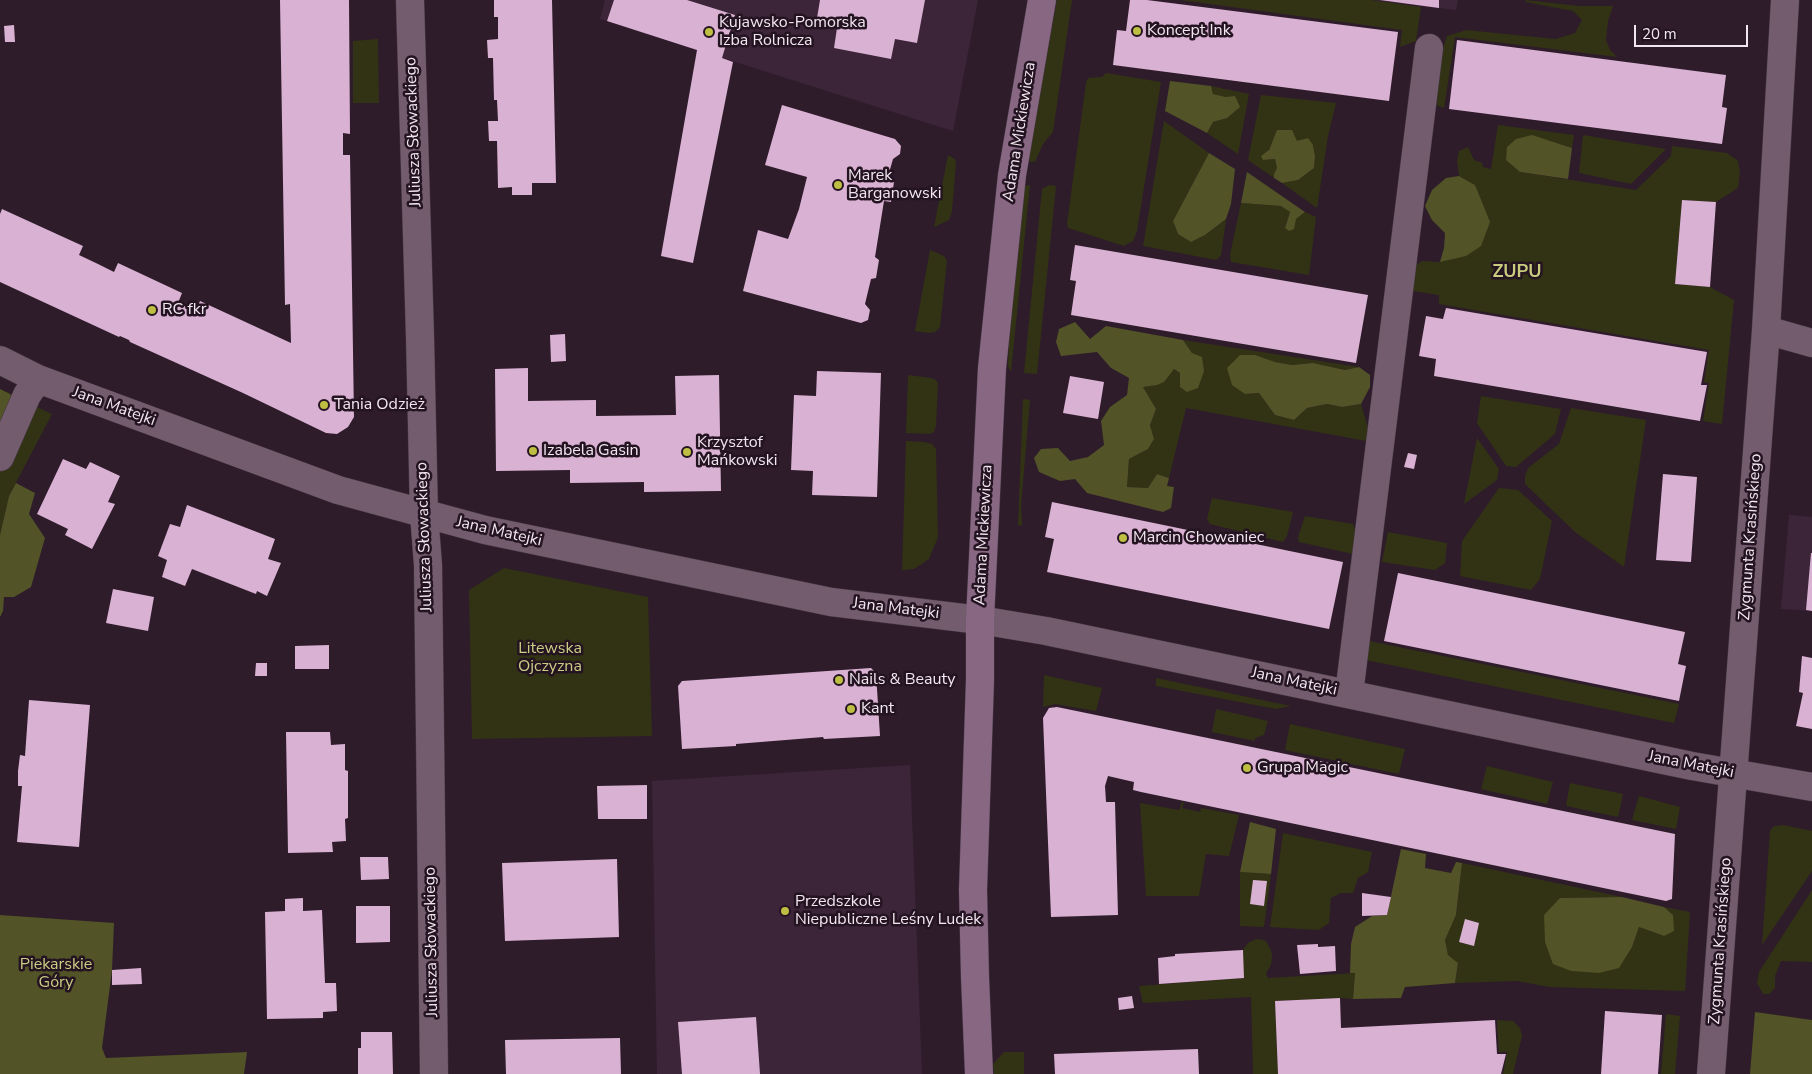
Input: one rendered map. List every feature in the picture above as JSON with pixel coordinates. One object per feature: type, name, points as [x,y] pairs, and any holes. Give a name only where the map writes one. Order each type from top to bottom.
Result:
[{"type":"street","name":"Juliusza Słowackiego","points":[[410,0],[424,514],[428,565],[434,1074]]},
{"type":"street","name":"Adama Mickiewicza","points":[[979,1074],[974,977],[973,890],[980,680],[980,620],[992,368],[1012,175],[1042,0]]},
{"type":"street","name":"Zygmunta Krasińskiego","points":[[1711,1074],[1766,330],[1785,0]]},
{"type":"street","points":[[1349,694],[1429,48]]},
{"type":"street","points":[[1766,330],[1812,343]]},
{"type":"street","name":"Jana Matejki","points":[[0,360],[38,379],[338,490],[485,530],[831,602],[980,620],[1046,631],[1734,774],[1812,788]]},
{"type":"street","points":[[0,457],[27,395],[38,379]]},
{"type":"shaded area","points":[[605,0],[978,0],[953,131],[600,19]]},
{"type":"shaded area","points":[[1371,0],[1458,0],[1456,10]]},
{"type":"shaded area","points":[[1789,515],[1812,517],[1812,611],[1781,609]]},
{"type":"shaded area","name":"Przedszkole Niepubliczne Leśny Ludek","points":[[910,765],[922,1074],[657,1074],[652,781]]},
{"type":"green space","points":[[1057,0],[1072,0],[1053,132],[1043,144],[1035,162],[1027,161]]},
{"type":"green space","points":[[1180,0],[1371,0],[1421,7],[1416,41],[1400,47],[1402,30]]},
{"type":"green space","points":[[1525,0],[1580,6],[1613,6],[1608,21],[1606,40],[1610,50],[1617,57],[1455,37],[1444,108],[1436,105],[1441,55],[1447,36],[1466,30],[1556,39],[1575,33],[1582,20],[1573,11],[1526,2]]},
{"type":"green space","points":[[378,39],[379,103],[353,103],[353,41]]},
{"type":"green space","points":[[1106,73],[1161,82],[1137,231],[1133,241],[1124,246],[1068,228],[1067,224],[1086,83],[1088,78],[1102,77]]},
{"type":"green space","points":[[1170,81],[1211,86],[1213,94],[1226,97],[1235,96],[1240,107],[1227,118],[1213,122],[1207,133],[1165,111]]},
{"type":"green space","points":[[1211,86],[1249,94],[1238,154],[1207,133],[1213,122],[1227,118],[1226,97],[1213,94]]},
{"type":"green space","points":[[1261,95],[1336,103],[1328,136],[1317,208],[1282,183],[1298,180],[1314,168],[1315,156],[1313,145],[1297,141],[1277,131],[1264,160],[1275,159],[1277,168],[1274,178],[1248,160]]},
{"type":"green space","points":[[1164,121],[1209,153],[1173,221],[1178,234],[1191,242],[1205,235],[1226,219],[1221,256],[1216,260],[1143,246]]},
{"type":"green space","points":[[1498,125],[1574,135],[1572,148],[1547,140],[1520,172],[1636,190],[1671,156],[1672,146],[1727,153],[1738,161],[1740,172],[1738,188],[1716,202],[1682,200],[1675,284],[1710,287],[1734,300],[1722,424],[1703,421],[1709,383],[1704,382],[1709,350],[1439,304],[1439,295],[1413,291],[1413,269],[1423,261],[1440,262],[1475,185],[1459,176],[1457,161],[1459,151],[1468,147],[1474,160],[1482,163],[1483,167],[1491,169]]},
{"type":"green space","points":[[1277,130],[1292,130],[1297,141],[1308,138],[1313,145],[1315,156],[1314,168],[1298,180],[1282,183],[1274,178],[1277,168],[1275,159],[1263,160],[1261,156],[1269,150]]},
{"type":"green space","points":[[1532,135],[1572,148],[1568,179],[1520,172],[1506,160],[1507,147],[1516,139]]},
{"type":"green space","points":[[1583,135],[1666,149],[1631,184],[1579,173]]},
{"type":"green space","points":[[1209,153],[1235,169],[1231,204],[1226,219],[1205,235],[1191,242],[1178,234],[1173,221]]},
{"type":"green space","points":[[948,155],[955,159],[956,164],[952,211],[949,220],[934,227]]},
{"type":"green space","points":[[1247,172],[1305,212],[1296,219],[1294,229],[1289,231],[1285,228],[1290,212],[1281,206],[1241,203]]},
{"type":"green space","points":[[1459,176],[1475,185],[1490,222],[1481,246],[1466,256],[1440,262],[1444,248],[1445,233],[1432,220],[1425,206],[1432,190],[1446,178]]},
{"type":"green space","points":[[1030,185],[1011,372],[1008,366],[1010,310],[1024,186]]},
{"type":"green space","points":[[1049,185],[1056,186],[1037,374],[1024,373],[1042,189]]},
{"type":"green space","points":[[1241,203],[1281,206],[1290,212],[1285,227],[1305,212],[1316,217],[1309,275],[1231,262],[1230,255]]},
{"type":"green space","points":[[930,250],[944,256],[947,261],[940,327],[935,332],[929,333],[915,331]]},
{"type":"green space","points":[[1075,322],[1090,339],[1106,326],[1183,340],[1192,353],[1202,357],[1204,371],[1198,388],[1187,392],[1180,387],[1180,373],[1174,369],[1164,382],[1143,387],[1156,409],[1150,425],[1154,439],[1148,449],[1129,459],[1127,487],[1148,488],[1157,474],[1169,478],[1167,486],[1174,487],[1171,508],[1163,512],[1087,493],[1075,479],[1060,481],[1039,472],[1034,458],[1041,449],[1058,448],[1070,461],[1088,457],[1104,445],[1101,421],[1110,407],[1127,395],[1129,378],[1111,368],[1097,352],[1061,356],[1056,342],[1059,329]]},
{"type":"green space","points":[[1183,340],[1359,367],[1345,370],[1313,363],[1292,365],[1275,362],[1255,355],[1245,394],[1259,393],[1275,415],[1294,420],[1307,408],[1327,404],[1342,407],[1361,404],[1372,442],[1186,408],[1169,478],[1157,474],[1148,488],[1127,487],[1129,459],[1148,449],[1154,439],[1150,425],[1156,409],[1143,387],[1157,385],[1173,369],[1180,373],[1192,353]]},
{"type":"green space","points":[[1240,355],[1255,355],[1275,362],[1292,365],[1313,363],[1345,370],[1359,367],[1370,375],[1370,387],[1361,404],[1342,407],[1327,404],[1307,408],[1294,420],[1275,415],[1259,393],[1245,394],[1232,385],[1227,368]]},
{"type":"green space","points":[[908,375],[931,378],[936,380],[938,384],[934,432],[929,434],[906,433]]},
{"type":"green space","points":[[0,389],[52,414],[9,496],[0,535]]},
{"type":"green space","points":[[0,389],[10,394],[15,402],[0,439]]},
{"type":"green space","points":[[1481,396],[1561,409],[1555,434],[1516,467],[1506,466],[1477,423]]},
{"type":"green space","points":[[1023,399],[1030,400],[1021,506],[1022,526],[1018,525]]},
{"type":"green space","points":[[1571,408],[1646,420],[1624,567],[1575,532],[1525,484],[1528,468],[1559,444]]},
{"type":"green space","points":[[1477,438],[1499,469],[1497,480],[1464,504]]},
{"type":"green space","points":[[906,441],[932,444],[936,449],[938,537],[929,559],[914,569],[902,570]]},
{"type":"green space","points":[[16,483],[35,493],[29,514],[45,538],[31,587],[14,597],[4,597],[3,611],[0,617],[0,535],[9,496]]},
{"type":"green space","points":[[1499,488],[1518,490],[1552,521],[1540,579],[1531,590],[1460,576],[1462,541]]},
{"type":"green space","points":[[1212,498],[1293,512],[1287,536],[1283,542],[1210,524],[1207,519]]},
{"type":"green space","points":[[1305,516],[1353,524],[1361,543],[1353,554],[1299,542],[1298,537]]},
{"type":"green space","points":[[1388,532],[1447,543],[1445,563],[1435,570],[1382,562]]},
{"type":"green space","name":"Litewska Ojczyzna","points":[[504,568],[648,597],[652,736],[472,739],[469,590]]},
{"type":"green space","points":[[1369,641],[1679,704],[1674,723],[1366,660]]},
{"type":"green space","points":[[1044,675],[1102,688],[1096,711],[1055,704],[1043,707]]},
{"type":"green space","points":[[1156,678],[1291,706],[1276,709],[1156,686]]},
{"type":"green space","points":[[1216,709],[1268,721],[1264,735],[1255,738],[1255,741],[1212,732]]},
{"type":"green space","points":[[1290,724],[1405,749],[1399,774],[1285,750]]},
{"type":"green space","points":[[1487,766],[1553,782],[1547,804],[1481,789]]},
{"type":"green space","points":[[1570,783],[1623,794],[1618,817],[1566,806]]},
{"type":"green space","points":[[1639,796],[1680,807],[1676,829],[1632,820]]},
{"type":"green space","points":[[1182,802],[1184,802],[1182,808],[1200,812],[1201,808],[1239,815],[1229,856],[1206,854],[1199,896],[1146,896],[1140,803],[1179,810]]},
{"type":"green space","points":[[1250,822],[1276,829],[1271,874],[1240,872]]},
{"type":"green space","points":[[1783,825],[1812,831],[1812,871],[1762,945],[1770,831],[1774,826]]},
{"type":"green space","points":[[1283,833],[1372,852],[1368,872],[1358,878],[1353,893],[1341,893],[1331,898],[1329,923],[1319,930],[1270,927]]},
{"type":"green space","points":[[1401,849],[1426,854],[1425,868],[1451,873],[1456,862],[1462,863],[1456,915],[1445,940],[1448,955],[1458,963],[1455,983],[1405,987],[1401,998],[1353,999],[1355,973],[1350,973],[1351,944],[1355,927],[1372,916],[1387,915]]},
{"type":"green space","points":[[1462,863],[1622,897],[1561,898],[1632,947],[1639,927],[1664,936],[1673,915],[1664,907],[1690,912],[1685,991],[1549,987],[1517,981],[1455,983],[1458,963],[1448,955],[1445,940],[1456,915]]},
{"type":"green space","points":[[1240,872],[1271,874],[1264,927],[1240,926]]},
{"type":"green space","points":[[1812,890],[1812,962],[1781,961],[1775,976],[1775,988],[1769,994],[1763,994],[1757,983],[1759,972]]},
{"type":"green space","points":[[1622,897],[1664,907],[1673,915],[1674,931],[1664,936],[1639,927],[1632,947],[1619,968],[1599,973],[1571,971],[1553,964],[1545,942],[1544,915],[1560,898]]},
{"type":"green space","name":"Piekarskie Góry","points":[[0,915],[114,923],[112,970],[102,1048],[106,1058],[247,1052],[244,1074],[0,1074]]},
{"type":"green space","points":[[1256,939],[1265,940],[1271,950],[1271,965],[1266,973],[1268,978],[1355,973],[1353,999],[1275,1001],[1278,1074],[1253,1074],[1251,997],[1143,1003],[1139,986],[1243,978],[1243,950],[1248,943]]},
{"type":"green space","points":[[1755,1012],[1812,1020],[1812,1074],[1750,1074]]},
{"type":"green space","points":[[1666,1014],[1680,1016],[1675,1074],[1661,1074]]},
{"type":"green space","points":[[1497,1020],[1513,1021],[1520,1028],[1522,1036],[1513,1074],[1503,1074],[1507,1052],[1499,1052]]},
{"type":"green space","points":[[1004,1052],[1024,1052],[1024,1074],[994,1074],[993,1064]]},
{"type":"building","points":[[280,0],[349,0],[350,134],[343,133],[343,155],[350,155],[354,417],[348,427],[337,434],[326,433],[129,340],[0,282],[0,214],[2,209],[83,246],[79,255],[114,272],[118,263],[182,293],[178,303],[196,311],[200,301],[291,343],[290,304],[285,305]]},
{"type":"building","points":[[494,0],[552,0],[556,183],[532,183],[532,195],[512,195],[512,187],[498,188],[497,141],[489,141],[488,121],[498,121],[497,100],[494,100],[493,58],[488,58],[487,40],[498,39],[498,17],[494,17]]},
{"type":"building","points":[[614,0],[687,0],[735,15],[722,58],[733,62],[693,263],[661,256],[697,50],[607,21]]},
{"type":"building","points":[[820,0],[925,0],[917,43],[895,39],[891,59],[834,48],[837,28],[816,24]]},
{"type":"building","points":[[1130,0],[1147,0],[1398,32],[1389,101],[1113,65],[1117,30],[1126,31]]},
{"type":"building","points":[[1380,0],[1439,0],[1439,8]]},
{"type":"building","points":[[14,25],[15,42],[5,42],[4,26]]},
{"type":"building","points":[[1457,40],[1726,75],[1722,107],[1727,108],[1722,144],[1449,109]]},
{"type":"building","points":[[782,105],[895,139],[901,146],[900,154],[893,159],[887,180],[894,182],[891,202],[884,201],[875,257],[879,260],[876,278],[871,279],[865,304],[870,310],[868,320],[861,323],[743,291],[758,230],[788,239],[799,209],[807,177],[765,165]]},
{"type":"building","points":[[1682,200],[1716,202],[1710,287],[1675,284]]},
{"type":"building","points":[[1075,245],[1368,295],[1356,363],[1071,315],[1076,281],[1070,280]]},
{"type":"building","points":[[1446,308],[1707,352],[1701,385],[1707,385],[1700,421],[1434,376],[1436,359],[1419,356],[1426,316],[1443,319]]},
{"type":"building","points":[[565,334],[566,361],[551,362],[550,335]]},
{"type":"building","points":[[528,368],[528,401],[596,400],[596,416],[676,415],[675,376],[719,375],[721,491],[644,492],[644,482],[570,483],[570,470],[496,471],[495,369]]},
{"type":"building","points":[[817,371],[881,373],[877,497],[812,495],[813,471],[791,470],[794,395],[816,396]]},
{"type":"building","points":[[1070,376],[1104,382],[1098,419],[1063,413]]},
{"type":"building","points":[[1408,453],[1417,455],[1414,469],[1404,467]]},
{"type":"building","points":[[63,459],[86,469],[90,462],[120,476],[108,502],[115,504],[92,549],[65,535],[68,529],[37,514]]},
{"type":"building","points":[[1663,474],[1697,477],[1691,562],[1656,560]]},
{"type":"building","points":[[1052,502],[1343,562],[1329,629],[1047,572],[1054,539],[1045,537]]},
{"type":"building","points":[[187,505],[275,539],[268,559],[281,563],[267,596],[257,591],[256,594],[192,569],[185,586],[162,577],[167,560],[158,556],[170,524],[180,527]]},
{"type":"building","points":[[1812,553],[1812,611],[1806,610]]},
{"type":"building","points":[[1398,573],[1685,632],[1678,664],[1686,666],[1679,701],[1384,641]]},
{"type":"building","points":[[113,589],[154,597],[148,631],[106,623]]},
{"type":"building","points":[[329,645],[329,669],[295,669],[295,646]]},
{"type":"building","points":[[1802,656],[1812,658],[1812,729],[1796,726],[1803,693],[1799,692]]},
{"type":"building","points":[[256,663],[267,663],[267,676],[255,676]]},
{"type":"building","points":[[871,668],[876,673],[880,736],[824,739],[823,737],[736,744],[736,746],[682,749],[678,686],[682,681]]},
{"type":"building","points":[[29,700],[90,705],[79,847],[17,842],[22,786],[18,786],[18,771],[20,755],[25,756]]},
{"type":"building","points":[[1057,707],[1675,834],[1672,899],[1666,901],[1141,792],[1133,790],[1134,782],[1108,776],[1105,786],[1106,802],[1115,802],[1118,915],[1051,917],[1043,718],[1049,708]]},
{"type":"building","points":[[286,732],[330,732],[331,745],[345,744],[345,770],[348,771],[348,818],[345,819],[346,841],[332,842],[333,852],[288,853]]},
{"type":"building","points":[[647,785],[647,819],[598,819],[597,786]]},
{"type":"building","points":[[360,857],[388,857],[389,879],[361,880]]},
{"type":"building","points":[[617,859],[619,937],[505,941],[502,863]]},
{"type":"building","points":[[1253,880],[1267,881],[1264,906],[1250,904]]},
{"type":"building","points":[[1362,893],[1391,897],[1387,915],[1362,916]]},
{"type":"building","points":[[303,898],[303,911],[322,910],[325,983],[336,983],[337,1011],[323,1012],[323,1018],[267,1019],[265,912],[285,911],[285,899]]},
{"type":"building","points":[[356,906],[390,906],[390,942],[356,943]]},
{"type":"building","points":[[1465,919],[1479,923],[1474,946],[1459,942]]},
{"type":"building","points":[[1318,944],[1318,947],[1335,946],[1336,971],[1300,974],[1297,945]]},
{"type":"building","points":[[1243,950],[1244,978],[1159,984],[1158,958],[1175,956],[1175,954]]},
{"type":"building","points":[[141,968],[142,984],[112,985],[112,970]]},
{"type":"building","points":[[1132,996],[1134,1008],[1119,1010],[1118,998]]},
{"type":"building","points":[[1340,998],[1341,1028],[1495,1020],[1497,1054],[1506,1054],[1501,1074],[1278,1074],[1275,1001]]},
{"type":"building","points":[[1605,1011],[1662,1015],[1658,1074],[1601,1074]]},
{"type":"building","points":[[756,1017],[760,1074],[682,1074],[678,1022]]},
{"type":"building","points":[[361,1032],[392,1032],[393,1074],[358,1074],[358,1048],[361,1048]]},
{"type":"building","points":[[620,1038],[621,1074],[506,1074],[505,1040]]},
{"type":"building","points":[[1198,1049],[1199,1074],[1055,1074],[1054,1054]]},
{"type":"place","name":"Koncept Ink","points":[[1137,31]]},
{"type":"place","name":"Kujawsko-Pomorska Izba Rolnicza","points":[[709,32]]},
{"type":"place","name":"Marek Barganowski","points":[[838,185]]},
{"type":"place","name":"RC fkr","points":[[152,310]]},
{"type":"place","name":"Tania Odzież","points":[[324,405]]},
{"type":"place","name":"Izabela Gasin","points":[[533,451]]},
{"type":"place","name":"Krzysztof Mańkowski","points":[[687,452]]},
{"type":"place","name":"Marcin Chowaniec","points":[[1123,538]]},
{"type":"place","name":"Nails & Beauty","points":[[839,680]]},
{"type":"place","name":"Kant","points":[[851,709]]},
{"type":"place","name":"Grupa Magic","points":[[1247,768]]},
{"type":"place","name":"Przedszkole Niepubliczne Leśny Ludek","points":[[785,911]]},
{"type":"district","name":"ZUPU","points":[[1517,273]]}]
